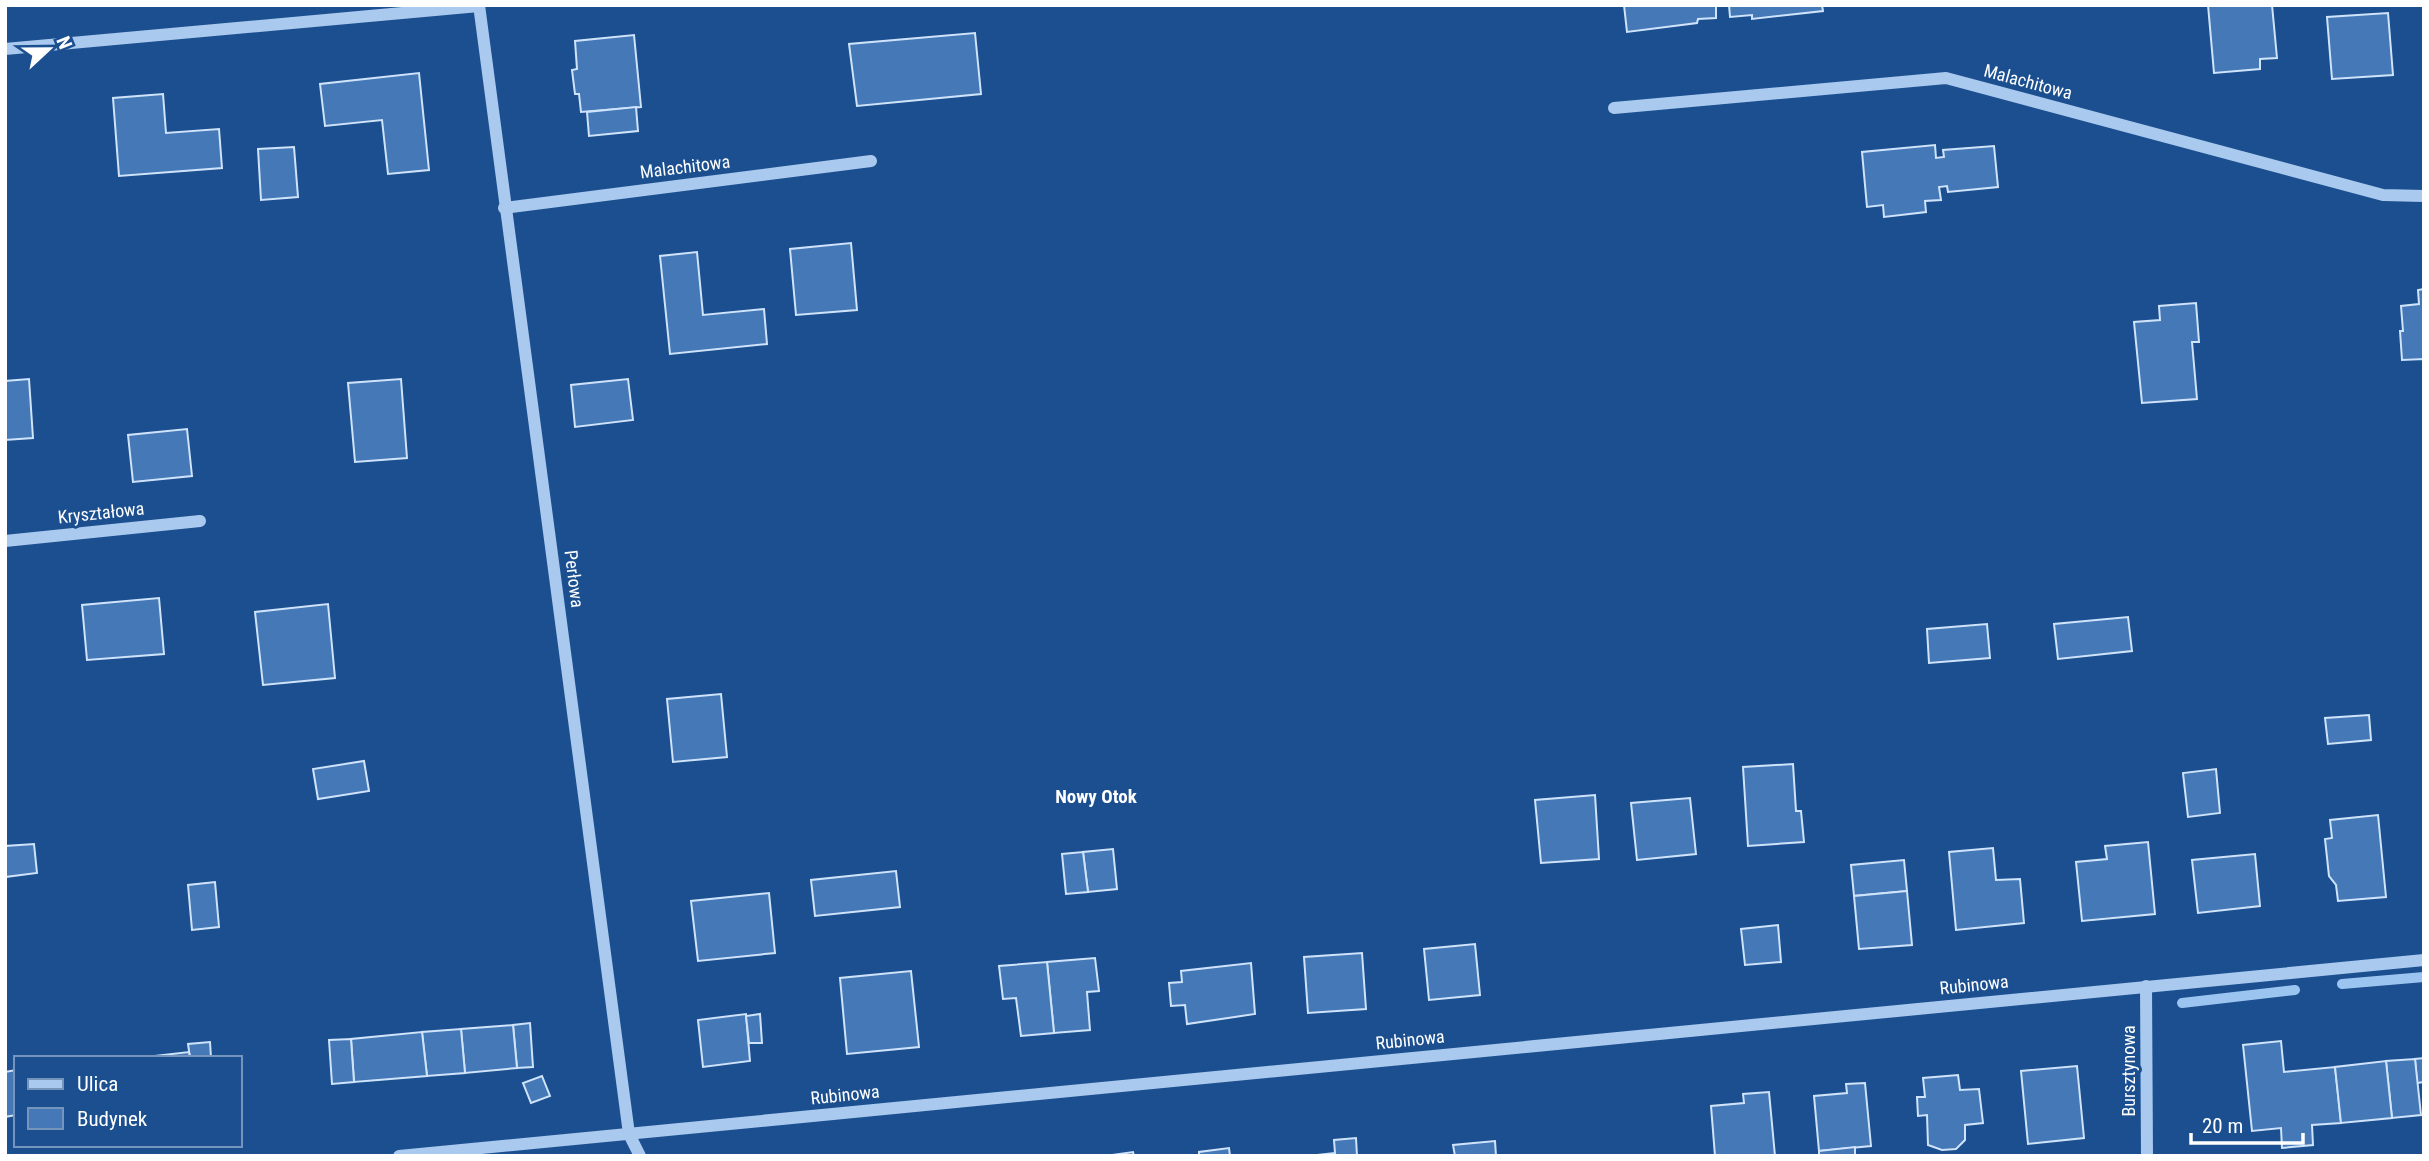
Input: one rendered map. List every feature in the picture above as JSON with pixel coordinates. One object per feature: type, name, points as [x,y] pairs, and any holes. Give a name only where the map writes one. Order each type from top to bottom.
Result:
[{"type":"street","points":[[5,49],[479,5]]},
{"type":"street","name":"Perłowa","points":[[479,5],[629,1134],[640,1156]]},
{"type":"street","name":"Malachitowa","points":[[1614,108],[1946,78],[2384,195],[2424,196]]},
{"type":"street","name":"Malachitowa","points":[[504,208],[871,161]]},
{"type":"street","name":"Kryształowa","points":[[5,541],[200,521]]},
{"type":"street","name":"Rubinowa","points":[[399,1156],[2424,960]]},
{"type":"street","name":"Bursztynowa","points":[[2147,986],[2147,1156]]},
{"type":"building","points":[[1624,5],[1716,5],[1716,18],[1627,32]]},
{"type":"building","points":[[1729,5],[1822,5],[1823,11],[1752,19],[1752,15],[1730,17]]},
{"type":"building","points":[[2208,5],[2272,5],[2277,58],[2260,59],[2260,69],[2214,73]]},
{"type":"building","points":[[2388,13],[2393,75],[2332,79],[2327,17]]},
{"type":"building","points":[[975,33],[981,94],[857,106],[849,44]]},
{"type":"building","points":[[634,35],[641,107],[581,112],[572,70],[577,69],[575,41]]},
{"type":"building","points":[[419,73],[429,170],[388,174],[382,120],[325,126],[320,84]]},
{"type":"building","points":[[163,94],[166,133],[219,129],[222,168],[119,176],[113,98]]},
{"type":"building","points":[[636,107],[638,131],[589,136],[587,112]]},
{"type":"building","points":[[1935,145],[1936,158],[1944,157],[1943,150],[1994,146],[1998,187],[1948,192],[1947,186],[1939,187],[1941,200],[1925,201],[1926,212],[1884,217],[1883,205],[1867,207],[1862,152]]},
{"type":"building","points":[[294,147],[298,197],[261,200],[258,149]]},
{"type":"building","points":[[851,243],[857,310],[796,315],[790,249]]},
{"type":"building","points":[[697,252],[703,315],[764,309],[767,344],[670,354],[660,256]]},
{"type":"building","points":[[2424,289],[2424,359],[2402,360],[2401,306],[2419,304],[2418,290]]},
{"type":"building","points":[[2196,303],[2199,342],[2192,342],[2197,399],[2142,403],[2134,322],[2160,320],[2159,306]]},
{"type":"building","points":[[29,379],[33,438],[5,440],[5,381]]},
{"type":"building","points":[[401,379],[407,458],[355,462],[348,383]]},
{"type":"building","points":[[628,379],[633,420],[575,427],[571,385]]},
{"type":"building","points":[[187,429],[192,476],[133,482],[128,435]]},
{"type":"building","points":[[159,598],[164,654],[87,660],[82,605]]},
{"type":"building","points":[[328,604],[335,678],[263,685],[255,612]]},
{"type":"building","points":[[2128,617],[2132,651],[2058,659],[2054,624]]},
{"type":"building","points":[[1987,624],[1990,658],[1929,663],[1927,629]]},
{"type":"building","points":[[721,694],[727,757],[673,762],[667,699]]},
{"type":"building","points":[[2369,715],[2371,740],[2328,744],[2325,718]]},
{"type":"building","points":[[364,761],[369,791],[318,799],[313,769]]},
{"type":"building","points":[[1793,764],[1796,811],[1801,811],[1804,842],[1748,846],[1743,767]]},
{"type":"building","points":[[2216,769],[2220,813],[2188,817],[2183,773]]},
{"type":"building","points":[[1595,795],[1599,859],[1541,863],[1535,800]]},
{"type":"building","points":[[1690,798],[1696,854],[1637,860],[1631,803]]},
{"type":"building","points":[[2378,815],[2386,897],[2338,901],[2336,885],[2329,876],[2325,839],[2332,838],[2330,820]]},
{"type":"building","points":[[2148,842],[2155,914],[2082,921],[2076,862],[2107,859],[2105,846]]},
{"type":"building","points":[[34,844],[37,873],[5,877],[5,846]]},
{"type":"building","points":[[1993,848],[1996,880],[2020,879],[2024,923],[1956,930],[1949,852]]},
{"type":"building","points":[[1113,849],[1117,889],[1088,892],[1083,852]]},
{"type":"building","points":[[1083,852],[1088,892],[1066,894],[1062,854]]},
{"type":"building","points":[[2255,854],[2260,906],[2198,913],[2192,860]]},
{"type":"building","points":[[1904,860],[1907,891],[1854,896],[1851,865]]},
{"type":"building","points":[[896,871],[900,907],[815,916],[811,880]]},
{"type":"building","points":[[215,882],[219,927],[192,930],[188,885]]},
{"type":"building","points":[[1907,891],[1912,945],[1859,949],[1854,896]]},
{"type":"building","points":[[769,893],[775,953],[698,961],[691,901]]},
{"type":"building","points":[[1778,925],[1781,962],[1745,965],[1741,929]]},
{"type":"building","points":[[1475,944],[1480,995],[1429,1000],[1424,949]]},
{"type":"building","points":[[1362,953],[1366,1009],[1308,1013],[1304,957]]},
{"type":"building","points":[[1095,958],[1099,991],[1087,992],[1090,1030],[1054,1033],[1047,962]]},
{"type":"building","points":[[1047,962],[1054,1033],[1021,1036],[1016,998],[1003,999],[999,966]]},
{"type":"building","points":[[1251,963],[1255,1014],[1187,1024],[1185,1005],[1171,1006],[1169,983],[1182,982],[1181,971]]},
{"type":"building","points":[[911,971],[919,1047],[847,1054],[840,978]]},
{"type":"building","points":[[746,1014],[750,1061],[703,1067],[698,1020]]},
{"type":"building","points":[[760,1014],[762,1043],[749,1043],[746,1016]]},
{"type":"building","points":[[530,1023],[533,1067],[517,1068],[513,1025]]},
{"type":"building","points":[[513,1025],[517,1068],[465,1073],[461,1029]]},
{"type":"building","points":[[461,1029],[465,1073],[427,1076],[422,1032]]},
{"type":"building","points":[[422,1032],[427,1076],[354,1082],[351,1039]]},
{"type":"building","points":[[351,1039],[354,1082],[332,1084],[329,1040]]},
{"type":"building","points":[[2281,1041],[2284,1072],[2335,1067],[2341,1123],[2312,1125],[2313,1145],[2282,1148],[2281,1128],[2252,1131],[2243,1045]]},
{"type":"building","points":[[210,1042],[211,1056],[190,1056],[188,1044]]},
{"type":"building","points":[[189,1052],[190,1056],[154,1056]]},
{"type":"building","points":[[2424,1058],[2424,1082],[2417,1083],[2415,1059]]},
{"type":"building","points":[[2415,1059],[2421,1115],[2392,1118],[2386,1061]]},
{"type":"building","points":[[2386,1061],[2392,1118],[2341,1123],[2335,1067]]},
{"type":"building","points":[[2077,1066],[2084,1138],[2028,1144],[2021,1071]]},
{"type":"building","points":[[14,1070],[14,1115],[5,1117],[5,1072]]},
{"type":"building","points":[[1958,1075],[1960,1090],[1979,1089],[1983,1123],[1965,1125],[1965,1140],[1956,1149],[1942,1150],[1928,1145],[1927,1115],[1918,1116],[1917,1097],[1925,1097],[1923,1078]]},
{"type":"building","points":[[542,1076],[550,1096],[531,1103],[523,1083]]},
{"type":"building","points":[[1865,1083],[1871,1146],[1819,1151],[1814,1096],[1847,1093],[1846,1084]]},
{"type":"building","points":[[1769,1092],[1775,1156],[1715,1156],[1711,1106],[1744,1103],[1743,1094]]},
{"type":"building","points":[[1356,1138],[1357,1156],[1308,1156],[1335,1153],[1334,1140]]},
{"type":"building","points":[[1495,1141],[1496,1156],[1455,1156],[1453,1145]]},
{"type":"building","points":[[1855,1147],[1855,1156],[1819,1156],[1819,1151]]},
{"type":"building","points":[[1229,1148],[1230,1156],[1199,1156],[1199,1152]]},
{"type":"building","points":[[1133,1152],[1134,1156],[1105,1156]]},
{"type":"waterway","points":[[2342,984],[2424,977]]},
{"type":"waterway","points":[[2182,1003],[2295,990]]},
{"type":"district","name":"Nowy Otok","points":[[1096,796]]}]
